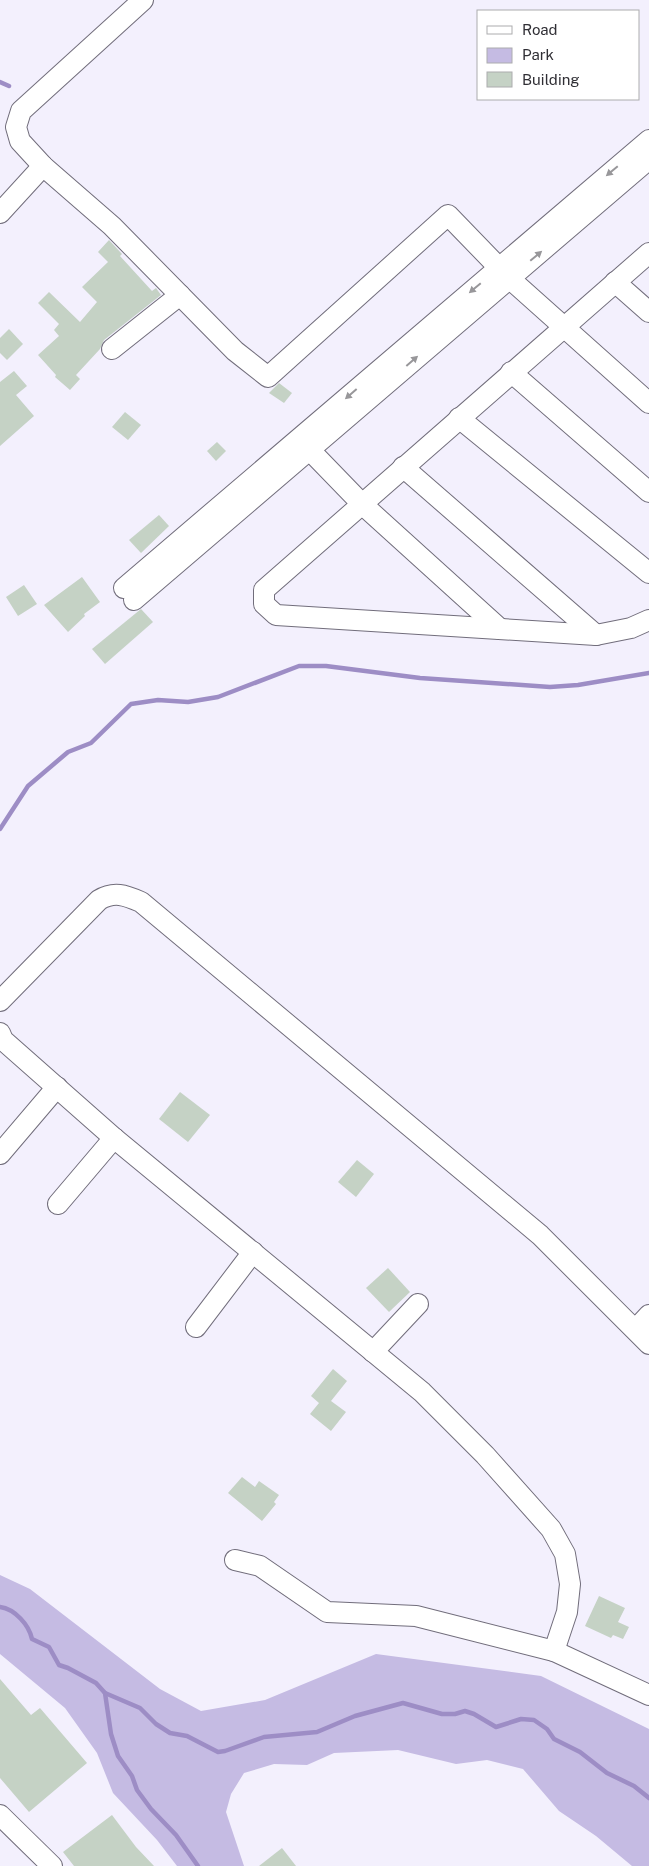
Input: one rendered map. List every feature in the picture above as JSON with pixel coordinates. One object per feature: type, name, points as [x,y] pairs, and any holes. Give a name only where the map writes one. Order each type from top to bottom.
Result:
[{"type":"street","points":[[143,0],[21,111],[16,127],[20,141],[43,166],[112,226],[235,350],[268,377],[448,215],[504,273],[649,403]]},
{"type":"street","points":[[129,594],[504,273],[649,140]]},
{"type":"street","points":[[504,273],[649,160]]},
{"type":"street","points":[[0,214],[43,166]]},
{"type":"street","points":[[649,253],[562,327],[264,590],[264,604],[276,615],[596,635],[631,628],[649,620]]},
{"type":"street","points":[[615,282],[649,312]]},
{"type":"street","points":[[112,349],[180,295]]},
{"type":"street","points":[[511,372],[649,492]]},
{"type":"street","points":[[459,418],[649,573]]},
{"type":"street","points":[[304,444],[362,504],[500,629]]},
{"type":"street","points":[[403,467],[596,635]]},
{"type":"street","points":[[0,1001],[99,900],[108,894],[122,894],[141,902],[540,1235],[645,1329]]},
{"type":"street","points":[[0,1033],[3,1040],[114,1138],[422,1392],[464,1434],[551,1529],[565,1554],[570,1584],[567,1612],[554,1651]]},
{"type":"street","points":[[0,1154],[57,1087]]},
{"type":"street","points":[[58,1204],[114,1138]]},
{"type":"street","points":[[196,1327],[253,1252]]},
{"type":"street","points":[[373,1352],[418,1304]]},
{"type":"street","points":[[235,1560],[260,1566],[327,1612],[416,1616],[554,1651],[649,1695]]},
{"type":"street","points":[[0,1815],[52,1866]]},
{"type":"green space","points":[[0,1575],[30,1589],[160,1689],[201,1711],[265,1700],[376,1654],[541,1676],[649,1729],[649,1866],[632,1866],[596,1836],[559,1811],[523,1769],[487,1760],[456,1764],[398,1750],[334,1753],[307,1765],[274,1764],[244,1773],[231,1794],[226,1812],[244,1866],[177,1866],[157,1840],[113,1793],[97,1753],[65,1708],[0,1654]]},
{"type":"building","points":[[109,240],[122,254],[120,256],[152,291],[156,288],[161,295],[104,340],[100,349],[76,375],[80,379],[70,390],[55,377],[56,375],[38,355],[59,336],[54,330],[59,324],[38,303],[49,292],[80,322],[97,302],[82,287],[108,262],[98,252]]},
{"type":"building","points":[[9,329],[23,344],[7,360],[0,353],[0,338]]},
{"type":"building","points":[[14,371],[27,386],[16,395],[34,416],[0,446],[0,382]]},
{"type":"building","points":[[279,383],[292,393],[284,403],[269,393]]},
{"type":"building","points":[[125,412],[141,425],[128,440],[112,427]]},
{"type":"building","points":[[217,442],[226,451],[216,461],[207,451]]},
{"type":"building","points":[[159,515],[169,526],[141,553],[129,540]]},
{"type":"building","points":[[82,577],[100,602],[84,614],[85,616],[68,632],[44,605]]},
{"type":"building","points":[[24,585],[37,604],[18,616],[6,597]]},
{"type":"building","points":[[141,609],[153,622],[105,664],[92,649]]},
{"type":"building","points":[[180,1092],[210,1115],[188,1142],[159,1119]]},
{"type":"building","points":[[357,1160],[374,1174],[356,1197],[338,1182]]},
{"type":"building","points":[[388,1268],[410,1292],[389,1312],[366,1288]]},
{"type":"building","points":[[333,1369],[347,1381],[331,1401],[346,1412],[331,1431],[310,1414],[319,1403],[311,1396]]},
{"type":"building","points":[[242,1477],[255,1487],[259,1481],[279,1495],[274,1502],[276,1504],[262,1521],[228,1493]]},
{"type":"building","points":[[599,1596],[625,1608],[618,1622],[629,1627],[623,1639],[613,1635],[611,1638],[585,1626]]},
{"type":"building","points":[[0,1679],[31,1715],[40,1708],[87,1763],[29,1812],[0,1778]]},
{"type":"building","points":[[112,1815],[136,1847],[154,1866],[74,1866],[63,1852]]},
{"type":"building","points":[[282,1848],[296,1866],[259,1866]]},
{"type":"waterway","points":[[0,82],[9,86]]},
{"type":"waterway","points":[[0,829],[28,786],[68,752],[91,743],[131,704],[158,700],[188,702],[218,697],[299,666],[326,666],[420,678],[550,687],[578,685],[649,673]]},
{"type":"waterway","points":[[0,1607],[16,1614],[25,1623],[32,1639],[49,1647],[59,1665],[96,1683],[105,1693],[140,1708],[156,1724],[170,1733],[187,1736],[218,1752],[264,1737],[317,1732],[355,1716],[403,1703],[442,1714],[455,1714],[465,1711],[496,1727],[521,1719],[534,1720],[547,1729],[554,1739],[580,1752],[607,1773],[634,1786],[649,1798]]},
{"type":"waterway","points":[[105,1693],[111,1734],[118,1756],[132,1776],[137,1790],[151,1809],[176,1835],[198,1866]]}]
